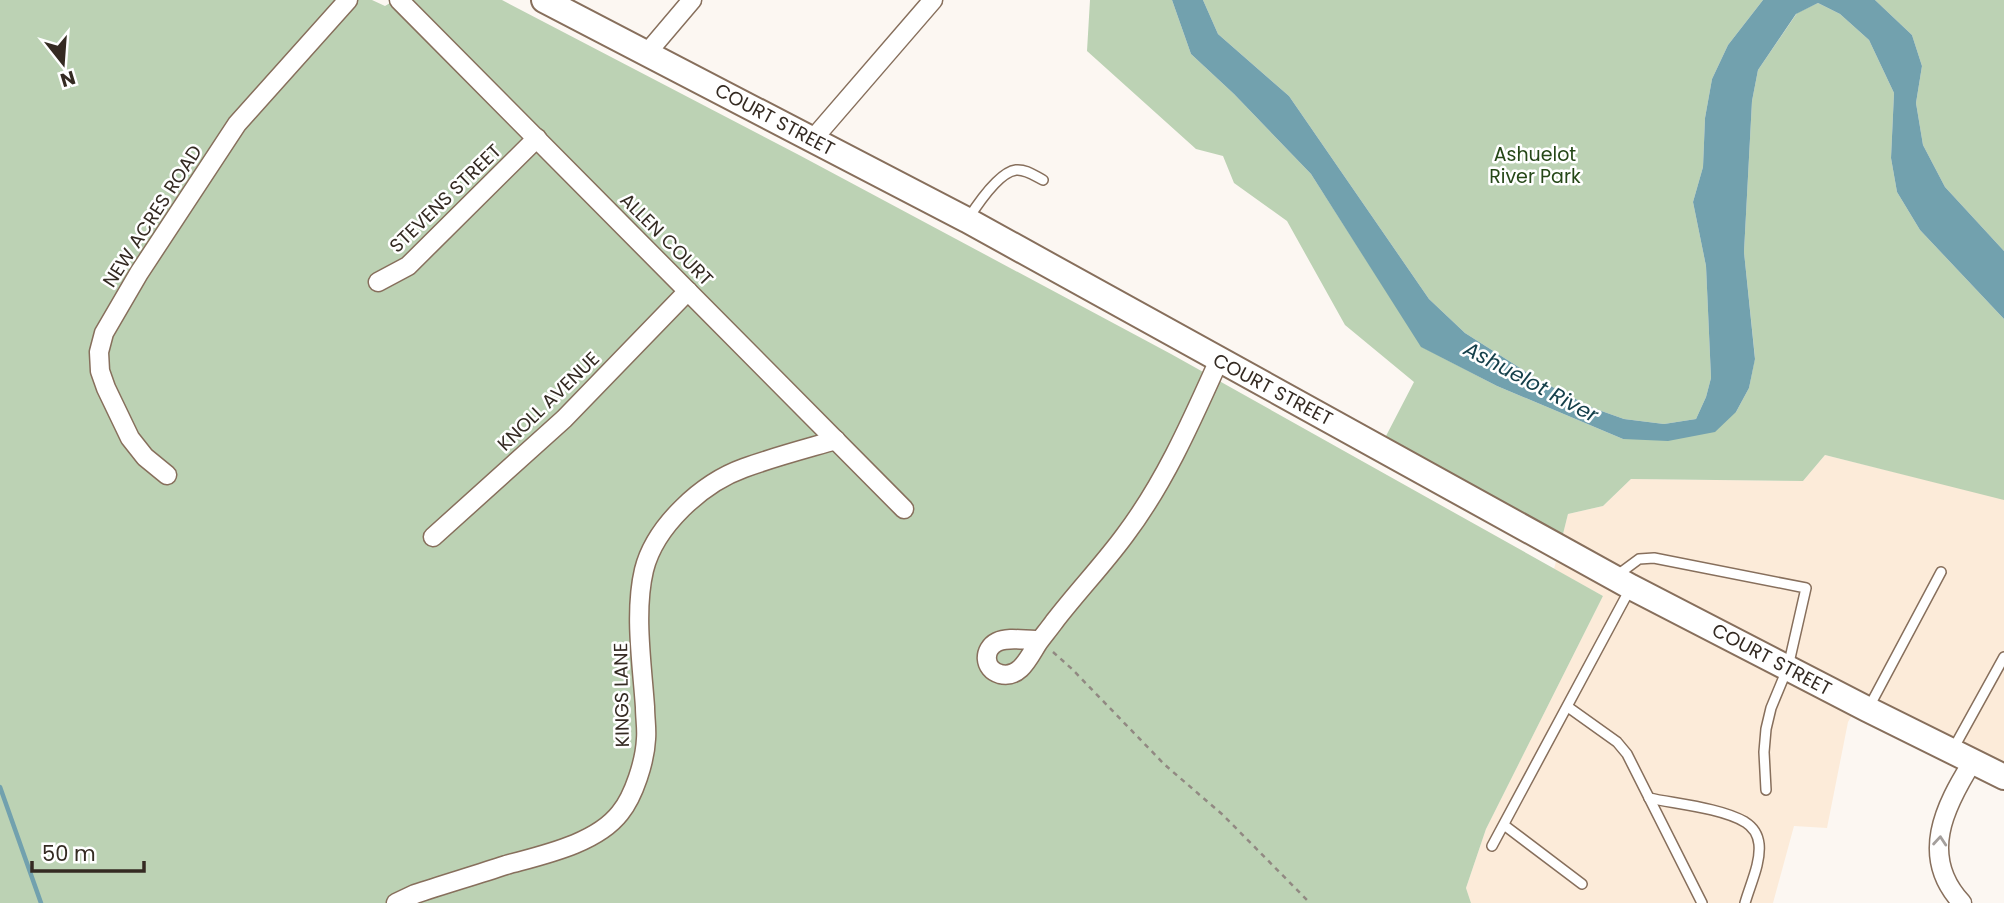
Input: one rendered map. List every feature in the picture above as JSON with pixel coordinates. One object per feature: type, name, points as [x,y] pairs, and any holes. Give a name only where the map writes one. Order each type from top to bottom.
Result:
[{"type":"main road","name":"COURT STREET","points":[[544,0],[967,220],[1623,582],[2004,777]]},
{"type":"street","name":"NEW ACRES ROAD","points":[[167,475],[145,457],[130,438],[106,388],[100,370],[99,352],[104,333],[139,273],[237,124],[348,0]]},
{"type":"street","name":"ALLEN COURT","points":[[399,0],[904,509]]},
{"type":"street","points":[[647,53],[692,0]]},
{"type":"street","points":[[813,139],[933,0]]},
{"type":"street","name":"STEVENS STREET","points":[[378,282],[408,266],[537,138]]},
{"type":"street","name":"KNOLL AVENUE","points":[[433,537],[564,419],[688,291]]},
{"type":"street","points":[[1040,640],[1143,510],[1193,419],[1219,360]]},
{"type":"street","name":"KINGS LANE","points":[[396,903],[415,894],[570,846],[601,830],[620,813],[633,790],[643,762],[646,738],[639,608],[644,570],[654,544],[670,522],[700,492],[726,477],[742,468],[836,440]]},
{"type":"street","points":[[1962,903],[1947,882],[1938,849],[1944,819],[1964,775],[1963,756]]},
{"type":"lane","points":[[967,220],[979,202],[1006,174],[1016,170],[1043,180]]},
{"type":"lane","points":[[1492,846],[1568,707],[1623,582],[1639,559],[1654,558],[1806,588],[1788,667],[1770,709],[1766,729],[1766,790]]},
{"type":"lane","points":[[1867,709],[1941,572]]},
{"type":"lane","points":[[1963,756],[2004,657]]},
{"type":"lane","points":[[1568,707],[1616,742],[1627,754],[1702,903]]},
{"type":"lane","points":[[1649,798],[1721,813],[1745,822],[1755,831],[1759,843],[1758,858],[1745,903]]},
{"type":"lane","points":[[1504,825],[1582,884]]},
{"type":"path","points":[[1040,640],[1072,669],[1165,765],[1223,815],[1310,903]]},
{"type":"shaded area","points":[[1825,455],[2004,499],[2004,768],[1863,697],[1848,722],[1827,828],[1794,826],[1773,903],[1471,903],[1466,888],[1486,829],[1603,596],[1554,569],[1568,514],[1603,506],[1631,479],[1803,481]]},
{"type":"green space","points":[[0,0],[372,0],[385,6],[395,0],[502,0],[1171,354],[1603,596],[1486,829],[1466,888],[1471,903],[0,903]]},
{"type":"green space","points":[[1090,0],[1172,0],[1191,54],[1234,94],[1311,174],[1422,347],[1497,386],[1623,439],[1736,412],[1749,388],[1755,358],[1744,252],[1752,101],[1758,70],[1797,13],[1818,3],[1840,14],[1869,40],[1894,93],[1891,158],[1897,192],[1920,230],[2004,319],[2004,500],[1825,455],[1803,481],[1631,479],[1603,506],[1568,514],[1562,538],[1386,436],[1414,382],[1345,325],[1287,221],[1234,183],[1223,156],[1196,149],[1087,51]]},
{"type":"green space","name":"Ashuelot River Park","points":[[1203,0],[1763,0],[1728,45],[1712,79],[1705,118],[1703,167],[1693,202],[1706,266],[1711,378],[1696,419],[1664,424],[1624,419],[1593,408],[1539,380],[1465,333],[1429,299],[1289,96],[1218,34]]},
{"type":"green space","points":[[1875,0],[2004,0],[2004,251],[1945,187],[1923,145],[1916,103],[1922,66],[1912,35]]},
{"type":"water","name":"Ashuelot River","points":[[1172,0],[1203,0],[1218,34],[1289,96],[1429,299],[1465,333],[1539,380],[1593,408],[1624,419],[1664,424],[1696,419],[1711,378],[1706,266],[1693,202],[1703,167],[1705,118],[1712,79],[1728,45],[1763,0],[1875,0],[1912,35],[1922,66],[1916,103],[1923,145],[1945,187],[2004,251],[2004,319],[1920,230],[1897,192],[1891,158],[1894,93],[1869,40],[1840,14],[1818,3],[1796,14],[1758,70],[1752,101],[1744,252],[1755,359],[1749,388],[1736,412],[1715,432],[1668,441],[1623,439],[1497,386],[1421,347],[1311,174],[1234,94],[1191,54]]},
{"type":"waterway","points":[[0,787],[41,903]]}]
